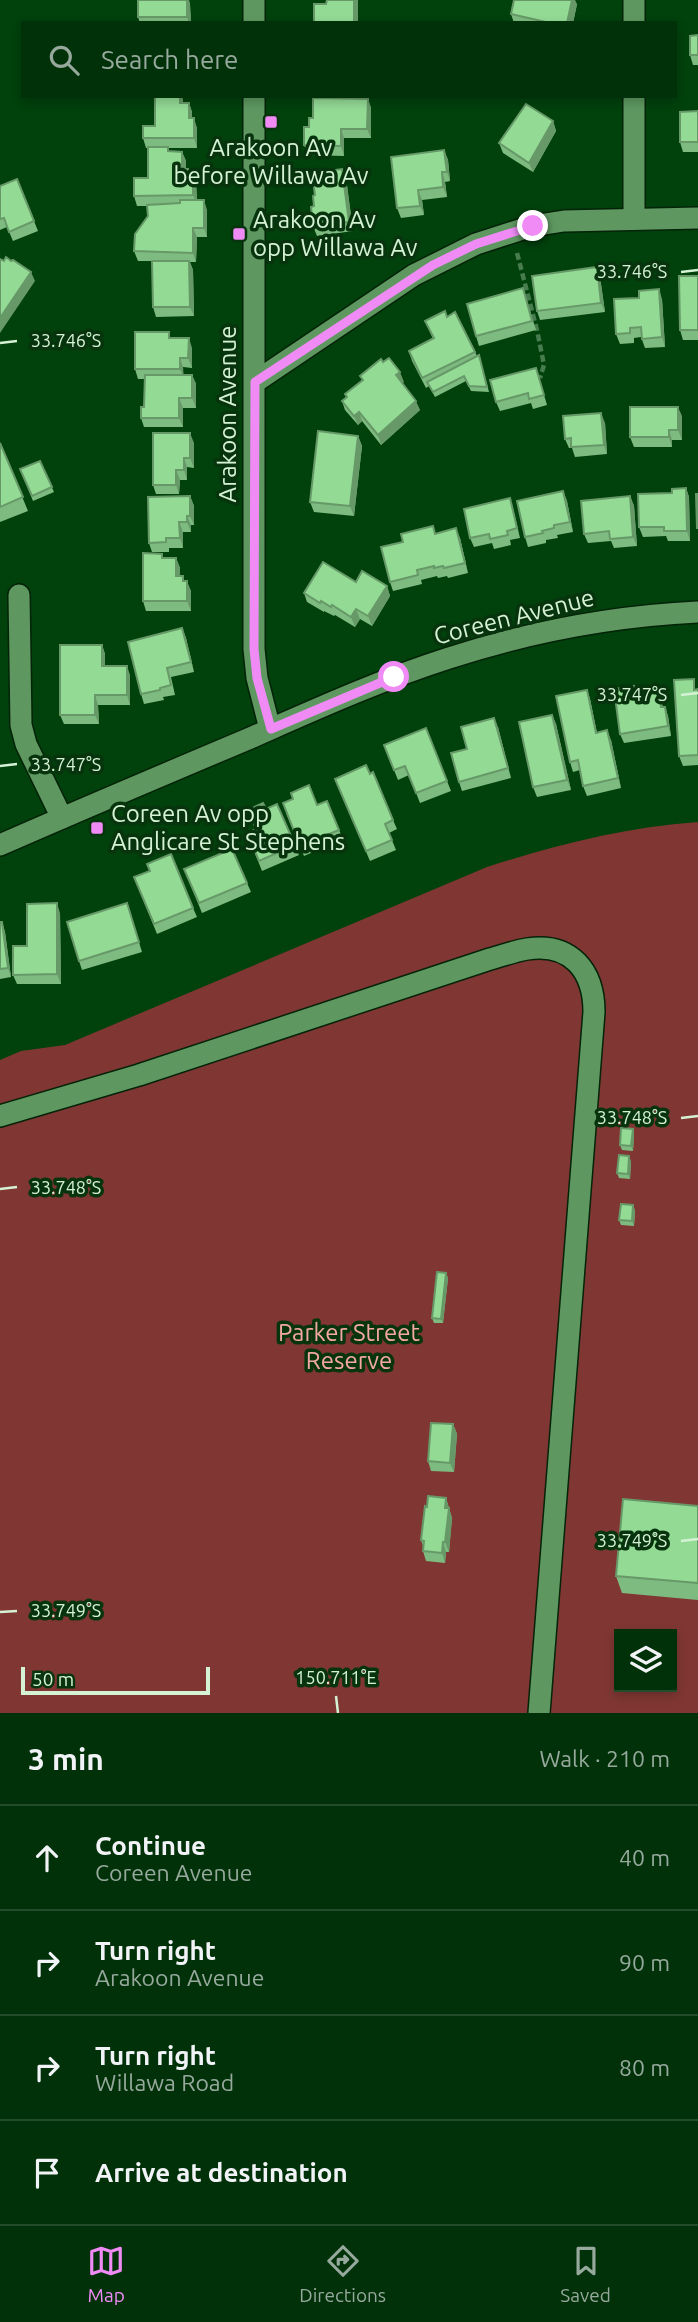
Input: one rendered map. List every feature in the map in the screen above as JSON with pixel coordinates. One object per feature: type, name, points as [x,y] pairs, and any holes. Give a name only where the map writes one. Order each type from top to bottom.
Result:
[{"type":"street","points":[[254,0],[254,21]]},
{"type":"street","points":[[634,0],[634,21]]},
{"type":"street","name":"Arakoon Avenue","points":[[254,98],[254,649],[258,686],[271,729]]},
{"type":"street","points":[[634,98],[634,219]]},
{"type":"street","points":[[255,382],[414,275],[476,244],[543,224],[564,221],[698,218]]},
{"type":"street","points":[[19,596],[9,680],[26,744],[62,818]]},
{"type":"street","name":"Coreen Avenue","points":[[0,845],[424,666],[498,644],[578,625],[698,612]]},
{"type":"street","points":[[0,1116],[139,1075],[490,959],[527,949],[542,948],[560,952],[576,960],[591,983],[594,1012],[539,1713]]},
{"type":"path","points":[[515,247],[544,366],[540,378]]},
{"type":"green space","name":"Parker Street Reserve","points":[[698,822],[698,1713],[0,1713],[0,1060],[21,1051],[65,1045],[487,867],[591,838]]},
{"type":"building","points":[[138,0],[187,0],[187,17],[138,17]]},
{"type":"building","points":[[327,0],[354,0],[354,21],[314,21],[314,4],[326,4]]},
{"type":"building","points":[[514,0],[572,0],[567,21],[541,21],[511,14]]},
{"type":"building","points":[[698,35],[698,55],[690,55],[690,36]]},
{"type":"building","points":[[155,98],[180,98],[180,103],[189,103],[189,118],[194,118],[194,138],[143,138],[143,126],[155,126]]},
{"type":"building","points":[[313,98],[368,99],[367,129],[341,129],[341,146],[304,145],[304,127],[309,127],[309,118],[313,118]]},
{"type":"building","points":[[526,104],[553,121],[529,163],[499,143]]},
{"type":"building","points":[[698,111],[698,142],[680,142],[680,112]]},
{"type":"building","points":[[148,147],[168,147],[168,151],[182,152],[182,169],[193,172],[193,195],[134,196],[134,178],[148,178]]},
{"type":"building","points":[[444,150],[447,172],[442,172],[443,187],[418,190],[420,206],[397,208],[391,157]]},
{"type":"building","points":[[342,169],[349,222],[313,226],[311,207],[314,206],[315,195],[312,173]]},
{"type":"building","points":[[17,179],[34,221],[9,232],[4,218],[0,219],[0,186]]},
{"type":"building","points":[[180,200],[204,200],[204,228],[193,228],[193,253],[134,251],[135,234],[148,216],[147,205],[180,203]]},
{"type":"building","points":[[6,257],[31,272],[0,318],[0,259],[4,261]]},
{"type":"building","points":[[152,261],[189,261],[190,307],[153,307]]},
{"type":"building","points":[[597,267],[601,303],[537,311],[532,276]]},
{"type":"building","points":[[679,276],[698,276],[698,330],[680,330]]},
{"type":"building","points":[[523,288],[532,321],[476,336],[467,304]]},
{"type":"building","points":[[659,289],[662,337],[642,339],[641,327],[630,328],[630,333],[616,334],[614,299],[639,298],[639,291]]},
{"type":"building","points":[[445,311],[447,317],[455,312],[475,352],[422,378],[409,351],[434,338],[425,321]]},
{"type":"building","points":[[135,332],[169,332],[169,338],[189,338],[188,358],[180,358],[180,369],[135,369]]},
{"type":"building","points":[[479,355],[487,387],[469,386],[464,376],[433,392],[427,382]]},
{"type":"building","points":[[389,358],[400,372],[396,375],[416,401],[378,435],[359,412],[354,416],[342,401],[347,397],[345,394],[363,380],[360,376],[381,359],[383,362]]},
{"type":"building","points":[[536,368],[544,395],[529,399],[528,393],[496,402],[490,380]]},
{"type":"building","points":[[145,375],[192,375],[192,398],[179,398],[179,418],[141,418]]},
{"type":"building","points":[[630,407],[678,407],[678,430],[669,430],[669,437],[630,437]]},
{"type":"building","points":[[601,413],[604,445],[571,447],[571,438],[565,439],[563,416]]},
{"type":"building","points":[[318,431],[358,436],[350,506],[310,502]]},
{"type":"building","points":[[153,433],[190,433],[190,458],[184,458],[184,470],[176,470],[176,485],[153,485]]},
{"type":"building","points":[[0,443],[23,497],[0,507]]},
{"type":"building","points":[[40,461],[52,487],[32,496],[20,469]]},
{"type":"building","points":[[686,488],[687,531],[639,527],[638,494],[672,493],[672,489]]},
{"type":"building","points":[[563,491],[570,522],[554,525],[554,528],[542,531],[543,533],[525,537],[517,501]]},
{"type":"building","points":[[698,494],[698,528],[697,528]]},
{"type":"building","points":[[190,496],[190,516],[187,516],[187,522],[179,522],[180,538],[166,538],[166,542],[149,543],[148,497]]},
{"type":"building","points":[[630,496],[633,537],[610,539],[609,531],[584,534],[581,501]]},
{"type":"building","points":[[510,498],[517,528],[507,531],[508,535],[490,539],[489,534],[470,538],[464,509]]},
{"type":"building","points":[[433,526],[435,534],[456,528],[465,563],[417,570],[418,575],[390,582],[381,547],[403,542],[401,534]]},
{"type":"building","points":[[143,553],[176,558],[176,576],[183,576],[183,581],[187,581],[187,601],[143,601]]},
{"type":"building","points":[[323,562],[356,582],[362,571],[387,586],[368,616],[356,609],[351,617],[304,593]]},
{"type":"building","points":[[182,628],[191,662],[167,668],[171,685],[141,694],[128,642]]},
{"type":"building","points":[[60,645],[102,645],[102,666],[127,666],[127,695],[95,695],[95,715],[60,715]]},
{"type":"building","points":[[694,679],[694,690],[698,689],[698,755],[679,756],[674,680]]},
{"type":"building","points":[[634,686],[635,692],[640,691],[641,695],[659,693],[661,707],[665,707],[668,726],[620,734],[614,689]]},
{"type":"building","points":[[587,690],[596,733],[607,730],[618,778],[583,786],[578,760],[570,762],[556,696]]},
{"type":"building","points":[[552,715],[567,780],[533,787],[519,722]]},
{"type":"building","points":[[494,718],[508,768],[459,782],[451,753],[467,749],[461,727]]},
{"type":"building","points":[[426,728],[447,781],[416,793],[405,766],[394,770],[384,745]]},
{"type":"building","points":[[366,765],[370,774],[373,772],[393,820],[385,824],[392,840],[366,851],[335,779]]},
{"type":"building","points":[[309,785],[317,805],[327,801],[339,830],[300,846],[283,803],[293,799],[291,793]]},
{"type":"building","points":[[263,803],[266,809],[277,804],[295,845],[259,861],[247,833],[256,829],[248,810]]},
{"type":"building","points":[[232,849],[247,883],[199,903],[184,869]]},
{"type":"building","points":[[171,854],[193,908],[154,924],[134,877],[150,871],[147,864]]},
{"type":"building","points":[[57,903],[57,974],[13,975],[13,946],[27,946],[27,904]]},
{"type":"building","points":[[127,903],[139,942],[79,961],[67,922]]},
{"type":"building","points":[[0,922],[8,968],[0,969]]},
{"type":"building","points":[[621,1128],[633,1129],[631,1146],[620,1145]]},
{"type":"building","points":[[619,1155],[629,1156],[628,1174],[617,1173]]},
{"type":"building","points":[[621,1204],[633,1205],[632,1221],[619,1220]]},
{"type":"building","points":[[437,1272],[446,1273],[441,1319],[432,1318]]},
{"type":"building","points":[[431,1423],[453,1424],[450,1463],[428,1461]]},
{"type":"building","points":[[428,1496],[446,1498],[445,1508],[449,1508],[442,1553],[423,1551],[424,1541],[421,1540]]},
{"type":"building","points":[[623,1499],[698,1506],[698,1583],[616,1576]]},
{"type":"place","name":"Arakoon Av before Willawa Av","points":[[271,122]]},
{"type":"place","name":"Arakoon Av opp Willawa Av","points":[[239,234]]},
{"type":"place","name":"Coreen Av opp Anglicare St Stephens","points":[[97,828]]},
{"type":"route","points":[[394,677],[271,729],[263,707],[254,649],[255,382],[414,275],[476,244],[533,226]]}]
